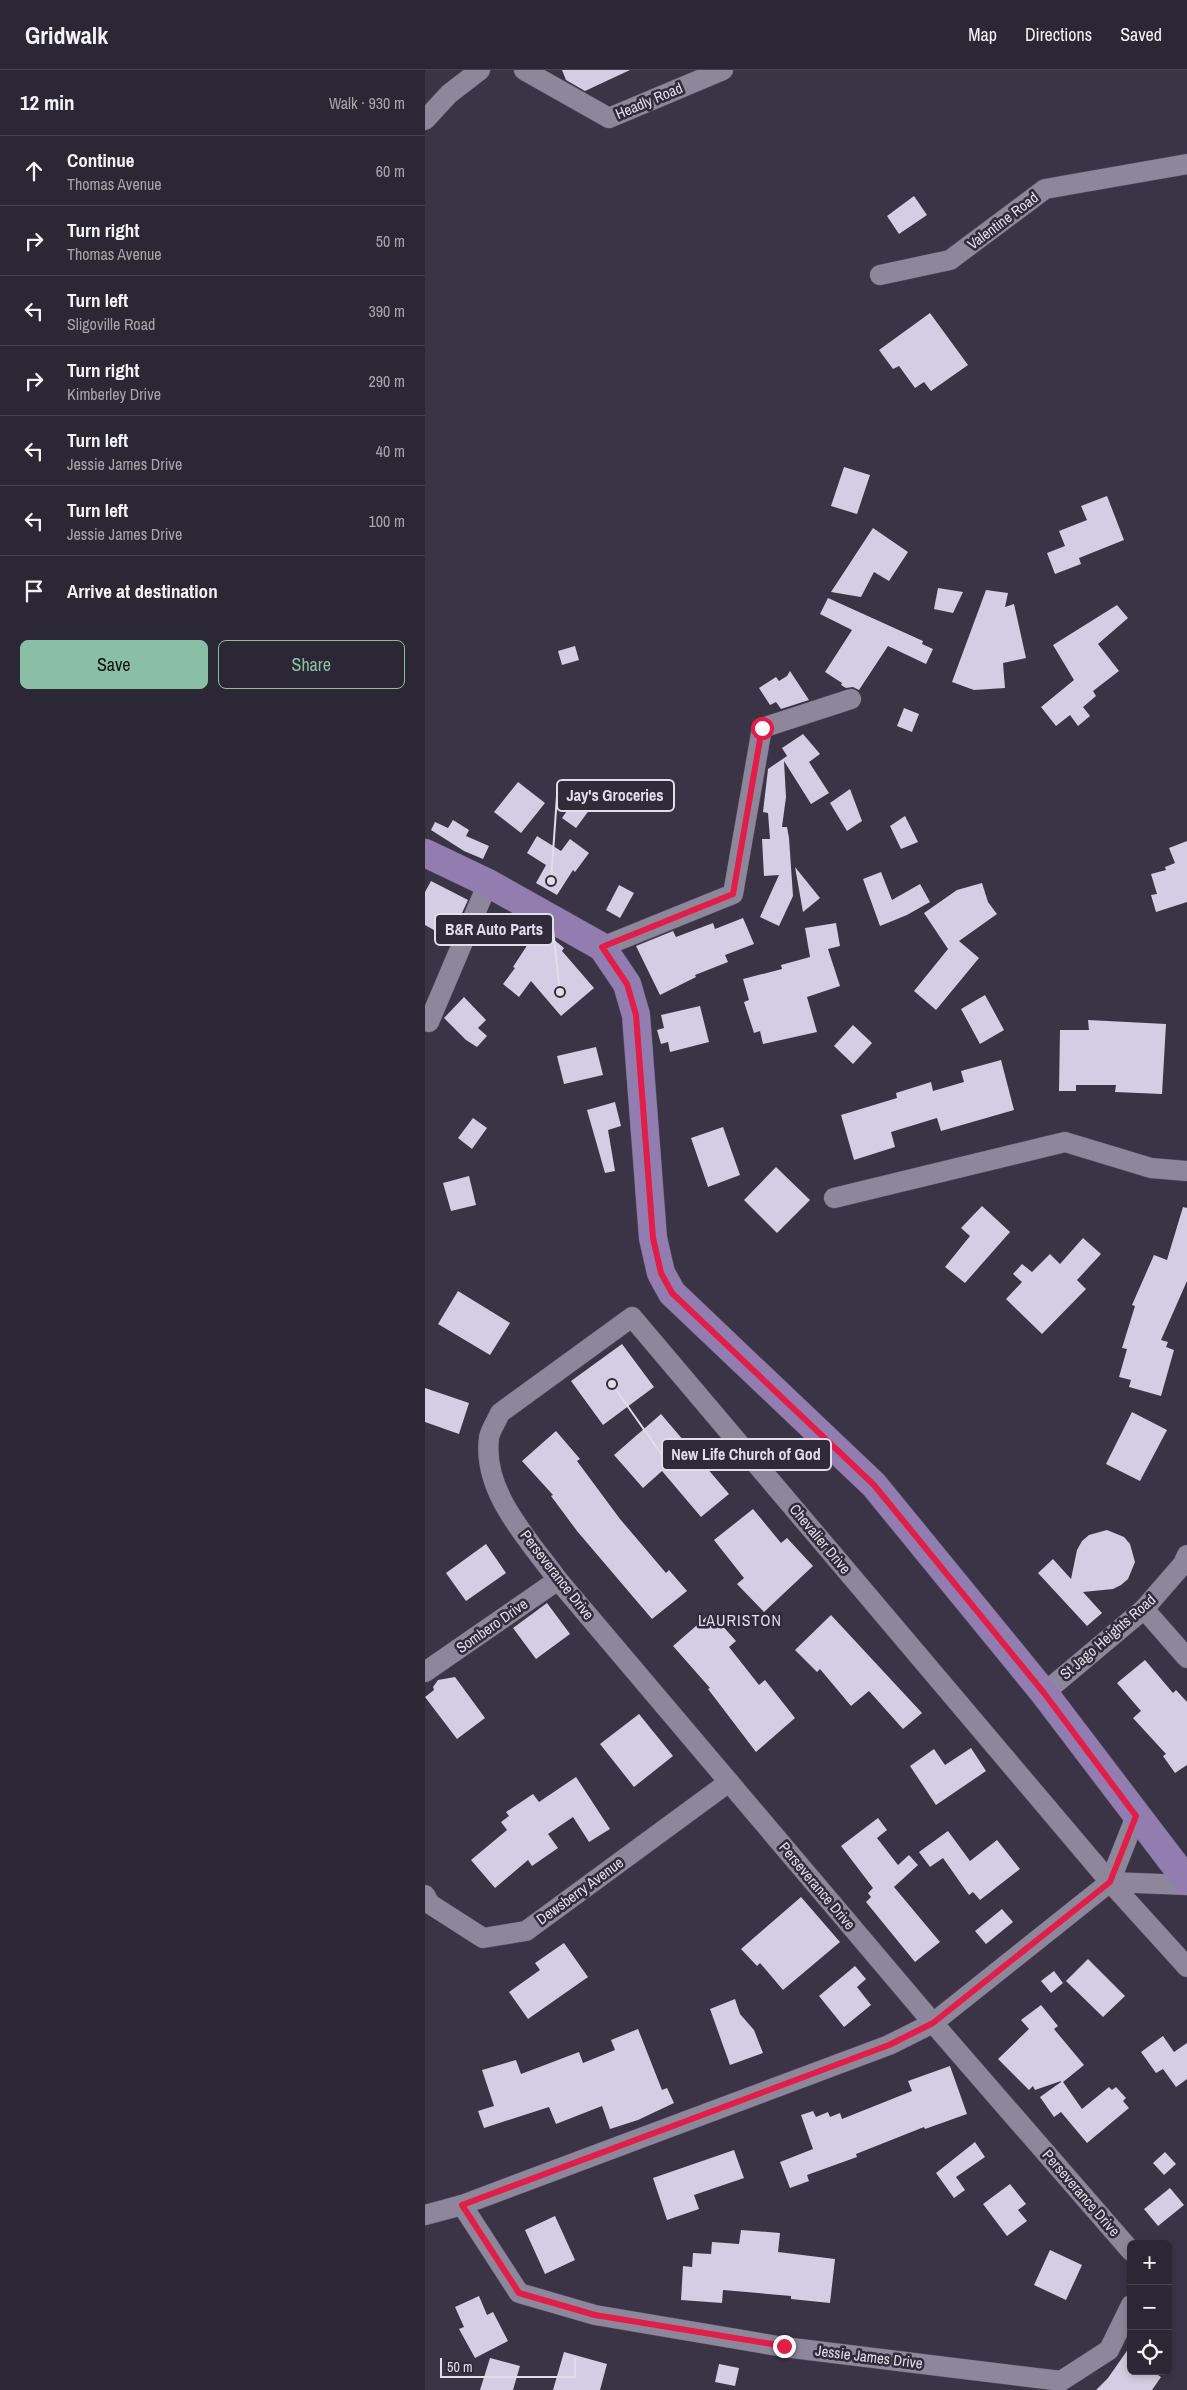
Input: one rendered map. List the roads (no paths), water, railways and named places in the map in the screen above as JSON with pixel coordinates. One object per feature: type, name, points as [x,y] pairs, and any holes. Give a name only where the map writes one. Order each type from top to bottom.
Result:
[{"type":"street","points":[[425,120],[449,94],[479,70]]},
{"type":"street","name":"Headly Road","points":[[524,70],[609,118],[723,70]]},
{"type":"street","name":"Valentine Road","points":[[880,275],[950,260],[1045,189],[1187,164]]},
{"type":"street","points":[[602,947],[733,894],[762,728],[851,700]]},
{"type":"street","points":[[425,852],[488,883],[602,947],[627,984],[636,1015],[653,1238],[661,1273],[672,1293],[874,1485],[1044,1693],[1187,1881]]},
{"type":"street","points":[[429,1022],[488,883]]},
{"type":"street","points":[[834,1198],[1065,1142],[1151,1168],[1187,1171]]},
{"type":"street","name":"Chevalier Drive","points":[[510,1515],[491,1472],[489,1437],[500,1413],[632,1317],[1110,1882],[1187,1967]]},
{"type":"street","name":"Perseverance Drive","points":[[510,1515],[558,1580],[933,2023],[1127,2246]]},
{"type":"street","name":"St Jago Heights Road","points":[[1044,1693],[1144,1609],[1183,1564],[1187,1555]]},
{"type":"street","name":"Sombero Drive","points":[[425,1672],[558,1580]]},
{"type":"street","points":[[1144,1609],[1187,1658]]},
{"type":"street","name":"Dewsberry Avenue","points":[[425,1896],[429,1904],[483,1938],[526,1931],[729,1782]]},
{"type":"street","points":[[425,2215],[462,2205],[889,2045],[933,2023],[1110,1882],[1136,1816]]},
{"type":"street","points":[[1110,1882],[1187,1885]]},
{"type":"street","name":"Jessie James Drive","points":[[462,2205],[519,2293],[595,2315],[784,2346],[1061,2380],[1109,2350],[1127,2313]]},
{"type":"place","name":"Jay's Groceries","points":[[551,881]]},
{"type":"place","name":"B&R Auto Parts","points":[[560,992]]},
{"type":"place","name":"New Life Church of God","points":[[612,1384]]},
{"type":"district","name":"LAURISTON","points":[[740,1620]]}]
